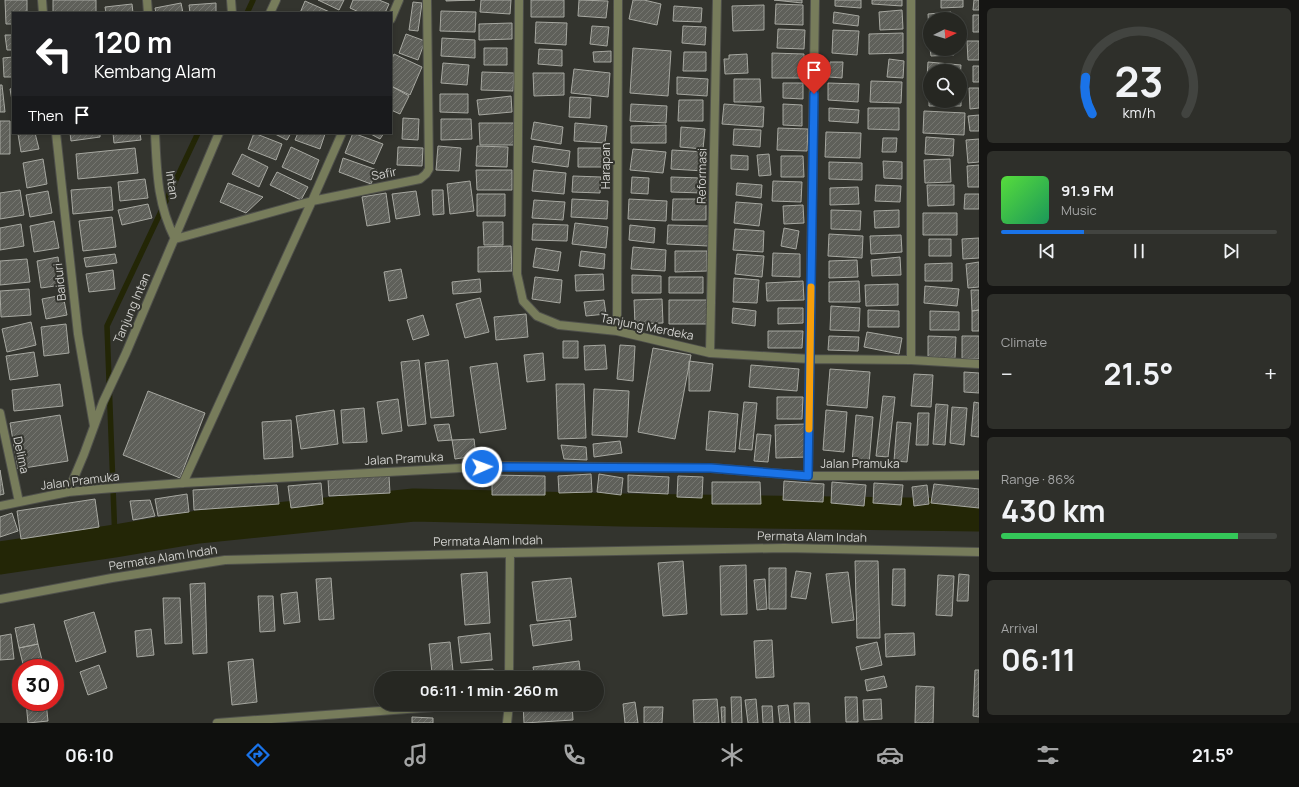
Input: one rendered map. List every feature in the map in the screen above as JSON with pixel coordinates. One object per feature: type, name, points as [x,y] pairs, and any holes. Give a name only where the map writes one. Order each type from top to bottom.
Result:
[{"type":"street","points":[[42,0],[43,12]]},
{"type":"street","points":[[147,0],[148,12]]},
{"type":"street","points":[[231,0],[232,12]]},
{"type":"street","points":[[270,12],[276,0]]},
{"type":"street","points":[[392,16],[399,0]]},
{"type":"street","name":"Safir","points":[[175,238],[312,201],[420,179],[426,174],[429,168],[427,0]]},
{"type":"street","name":"Tanjung Merdeka","points":[[519,0],[517,274],[523,301],[537,316],[559,325],[617,331],[710,353],[810,360],[911,360],[979,364]]},
{"type":"street","name":"Harapan","points":[[617,331],[618,0]]},
{"type":"street","name":"Reformasi","points":[[710,353],[717,0]]},
{"type":"street","points":[[808,476],[815,0]]},
{"type":"street","points":[[911,0],[911,360]]},
{"type":"street","name":"Baiduri","points":[[56,134],[78,334],[95,424]]},
{"type":"street","name":"Intan","points":[[155,134],[158,184],[167,222],[175,238]]},
{"type":"street","name":"Tanjung Intan","points":[[68,492],[103,402],[126,353],[220,134]]},
{"type":"street","points":[[183,483],[342,134]]},
{"type":"street","name":"Delima","points":[[0,413],[19,502]]},
{"type":"street","name":"Jalan Pramuka","points":[[0,506],[68,492],[101,489],[183,483],[498,466],[711,468],[808,476],[979,474]]},
{"type":"street","name":"Permata Alam Indah","points":[[0,599],[112,578],[225,560],[784,548],[979,552]]},
{"type":"street","points":[[509,671],[510,553]]},
{"type":"street","points":[[217,723],[380,711]]},
{"type":"street","points":[[507,723],[508,711]]},
{"type":"building","points":[[5,0],[27,0],[27,12],[12,12],[12,24],[6,24]]},
{"type":"building","points":[[53,0],[96,0],[96,12],[53,12]]},
{"type":"building","points":[[318,0],[344,0],[339,10]]},
{"type":"building","points":[[353,0],[379,0],[389,4],[385,12],[359,12],[350,8]]},
{"type":"building","points":[[446,0],[475,0],[446,1]]},
{"type":"building","points":[[481,0],[511,0],[510,14],[480,12]]},
{"type":"building","points":[[531,0],[564,0],[564,17],[531,17]]},
{"type":"building","points":[[579,0],[608,1],[606,18],[578,16]]},
{"type":"building","points":[[633,0],[644,0],[661,4],[657,25],[629,19]]},
{"type":"building","points":[[774,0],[802,0],[802,3]]},
{"type":"building","points":[[835,0],[861,0],[861,8],[835,6]]},
{"type":"building","points":[[872,0],[902,0],[902,6],[872,4]]},
{"type":"building","points":[[941,0],[963,0],[963,7],[941,8]]},
{"type":"building","points":[[974,0],[979,0],[979,10],[973,10]]},
{"type":"building","points":[[305,1],[330,12],[300,12]]},
{"type":"building","points":[[413,2],[422,3],[418,31],[409,30]]},
{"type":"building","points":[[181,3],[183,12],[156,12],[155,8]]},
{"type":"building","points":[[216,3],[216,12],[190,12],[189,5]]},
{"type":"building","points":[[132,4],[133,12],[106,12],[105,7]]},
{"type":"building","points":[[776,4],[803,5],[803,25],[775,24]]},
{"type":"building","points":[[764,5],[764,30],[733,31],[732,6]]},
{"type":"building","points":[[674,6],[702,8],[701,22],[673,21]]},
{"type":"building","points":[[902,10],[903,29],[880,30],[879,12]]},
{"type":"building","points":[[441,11],[476,12],[475,32],[440,31]]},
{"type":"building","points":[[834,12],[859,16],[858,26],[833,23]]},
{"type":"building","points":[[973,15],[979,15],[979,32],[973,32]]},
{"type":"building","points":[[536,22],[567,23],[566,45],[535,43]]},
{"type":"building","points":[[512,23],[512,39],[479,40],[479,24]]},
{"type":"building","points":[[592,26],[609,27],[607,46],[590,44]]},
{"type":"building","points":[[683,26],[706,27],[705,45],[682,43]]},
{"type":"building","points":[[778,29],[805,30],[804,49],[777,48]]},
{"type":"building","points":[[833,30],[859,31],[857,55],[832,53]]},
{"type":"building","points":[[903,33],[903,53],[869,54],[869,34]]},
{"type":"building","points":[[406,34],[425,41],[418,60],[399,53]]},
{"type":"building","points":[[5,35],[12,35],[12,50],[7,50]]},
{"type":"building","points":[[442,38],[475,40],[475,58],[441,56]]},
{"type":"building","points":[[967,41],[979,41],[979,60],[968,60]]},
{"type":"building","points":[[484,48],[507,48],[507,65],[484,65]]},
{"type":"building","points":[[633,48],[671,51],[668,96],[630,93]]},
{"type":"building","points":[[539,49],[562,50],[562,66],[538,64]]},
{"type":"building","points":[[611,51],[611,62],[594,62],[593,52]]},
{"type":"building","points":[[684,52],[706,52],[706,71],[683,71]]},
{"type":"building","points":[[772,53],[804,54],[804,78],[772,78]]},
{"type":"building","points":[[394,54],[422,67],[410,95],[392,86],[392,58]]},
{"type":"building","points":[[747,54],[748,73],[725,74],[724,59],[729,59],[729,55]]},
{"type":"building","points":[[12,57],[12,77],[4,77],[3,58]]},
{"type":"building","points":[[889,59],[904,61],[903,78],[887,77]]},
{"type":"building","points":[[830,62],[843,62],[842,78],[829,77]]},
{"type":"building","points":[[928,62],[950,64],[928,64]]},
{"type":"building","points":[[443,63],[469,65],[467,85],[441,83]]},
{"type":"building","points":[[973,66],[979,66],[979,82],[973,82]]},
{"type":"building","points":[[574,69],[610,73],[608,97],[571,93]]},
{"type":"building","points":[[482,72],[514,73],[513,91],[481,90]]},
{"type":"building","points":[[533,73],[564,73],[564,95],[534,96]]},
{"type":"building","points":[[677,77],[708,79],[707,96],[677,94]]},
{"type":"building","points":[[734,79],[760,79],[761,102],[734,102]]},
{"type":"building","points":[[871,81],[902,82],[901,103],[870,102]]},
{"type":"building","points":[[783,83],[803,83],[803,99],[783,98]]},
{"type":"building","points":[[828,83],[859,84],[858,102],[828,100]]},
{"type":"building","points":[[0,85],[2,85],[5,112],[0,112]]},
{"type":"building","points":[[392,87],[409,96],[400,114],[392,110]]},
{"type":"building","points":[[12,88],[12,100],[10,89]]},
{"type":"building","points":[[969,88],[979,88],[979,108],[970,109]]},
{"type":"building","points":[[440,94],[468,94],[468,113],[440,112]]},
{"type":"building","points":[[511,96],[512,112],[479,115],[477,100]]},
{"type":"building","points":[[570,97],[591,98],[590,118],[569,117]]},
{"type":"building","points":[[679,100],[703,100],[703,121],[678,121]]},
{"type":"building","points":[[631,104],[667,106],[666,123],[630,121]]},
{"type":"building","points":[[724,104],[764,107],[763,127],[722,124]]},
{"type":"building","points":[[783,104],[802,105],[802,126],[783,125]]},
{"type":"building","points":[[829,108],[859,110],[858,123],[829,121]]},
{"type":"building","points":[[868,108],[899,108],[899,130],[868,129]]},
{"type":"building","points":[[924,111],[965,113],[964,135],[923,133]]},
{"type":"building","points":[[979,115],[979,131],[970,131],[968,116]]},
{"type":"building","points":[[403,118],[419,119],[418,140],[402,139]]},
{"type":"building","points":[[441,119],[471,119],[472,139],[441,140]]},
{"type":"building","points":[[0,121],[10,121],[10,154],[0,154]]},
{"type":"building","points":[[534,122],[563,127],[561,144],[531,139]]},
{"type":"building","points":[[479,123],[514,123],[515,145],[480,145]]},
{"type":"building","points":[[575,123],[607,126],[605,143],[574,141]]},
{"type":"building","points":[[666,125],[666,143],[631,143],[631,126]]},
{"type":"building","points":[[681,127],[705,129],[703,149],[680,147]]},
{"type":"building","points":[[778,128],[808,129],[807,151],[777,150]]},
{"type":"building","points":[[734,129],[761,130],[760,147],[733,145]]},
{"type":"building","points":[[826,132],[861,133],[860,158],[825,157]]},
{"type":"building","points":[[18,134],[35,134],[39,149],[21,152]]},
{"type":"building","points":[[70,134],[100,134],[100,137],[71,141]]},
{"type":"building","points":[[113,134],[140,134],[141,140],[114,143]]},
{"type":"building","points":[[254,134],[282,144],[276,160],[248,149]]},
{"type":"building","points":[[275,134],[290,134],[287,140]]},
{"type":"building","points":[[298,134],[325,134],[320,149],[295,140]]},
{"type":"building","points":[[353,134],[383,144],[374,164],[345,153]]},
{"type":"building","points":[[371,134],[383,134],[380,139]]},
{"type":"building","points":[[926,137],[954,139],[953,156],[925,154]]},
{"type":"building","points":[[883,138],[897,138],[896,152],[882,152]]},
{"type":"building","points":[[979,139],[979,162],[968,163],[966,140]]},
{"type":"building","points":[[438,146],[461,148],[459,171],[436,170]]},
{"type":"building","points":[[477,146],[508,147],[507,167],[476,166]]},
{"type":"building","points":[[534,146],[570,151],[568,167],[532,162]]},
{"type":"building","points":[[291,147],[319,160],[311,180],[282,167]]},
{"type":"building","points":[[398,147],[423,148],[422,166],[397,165]]},
{"type":"building","points":[[135,148],[138,173],[78,179],[76,154]]},
{"type":"building","points":[[578,148],[608,148],[608,167],[578,167]]},
{"type":"building","points":[[633,149],[666,152],[663,173],[630,170]]},
{"type":"building","points":[[672,150],[705,152],[704,171],[671,169]]},
{"type":"building","points":[[242,154],[268,167],[259,187],[232,174]]},
{"type":"building","points":[[769,154],[771,175],[759,176],[757,155]]},
{"type":"building","points":[[731,155],[748,156],[748,170],[731,169]]},
{"type":"building","points":[[781,156],[803,156],[804,177],[781,177]]},
{"type":"building","points":[[343,158],[377,170],[371,184],[339,172]]},
{"type":"building","points":[[43,159],[47,184],[27,188],[23,163]]},
{"type":"building","points":[[950,159],[951,182],[925,183],[924,160]]},
{"type":"building","points":[[883,161],[902,162],[902,179],[884,178]]},
{"type":"building","points":[[829,162],[862,163],[862,180],[829,179]]},
{"type":"building","points":[[979,165],[979,187],[968,187],[967,166]]},
{"type":"building","points":[[476,170],[512,170],[512,190],[477,190]]},
{"type":"building","points":[[534,170],[566,173],[564,194],[532,191]]},
{"type":"building","points":[[277,172],[308,187],[301,200],[270,185]]},
{"type":"building","points":[[573,176],[601,177],[600,193],[572,192]]},
{"type":"building","points":[[632,177],[649,178],[648,194],[631,193]]},
{"type":"building","points":[[671,177],[702,178],[702,193],[671,192]]},
{"type":"building","points":[[145,179],[148,198],[120,201],[118,182]]},
{"type":"building","points":[[470,181],[474,211],[450,214],[447,184]]},
{"type":"building","points":[[773,181],[802,182],[801,202],[772,201]]},
{"type":"building","points":[[228,183],[263,197],[246,213],[220,202]]},
{"type":"building","points":[[737,183],[762,185],[761,198],[736,195]]},
{"type":"building","points":[[876,185],[901,186],[900,202],[875,201]]},
{"type":"building","points":[[927,185],[954,185],[954,205],[928,206]]},
{"type":"building","points":[[111,187],[113,210],[73,214],[71,190]]},
{"type":"building","points":[[858,187],[859,204],[830,205],[830,188]]},
{"type":"building","points":[[20,190],[24,215],[0,219],[0,193]]},
{"type":"building","points":[[432,190],[443,190],[444,214],[433,215]]},
{"type":"building","points":[[48,191],[52,213],[30,217],[26,195]]},
{"type":"building","points":[[416,191],[420,215],[396,219],[392,194]]},
{"type":"building","points":[[386,193],[390,222],[367,226],[362,197]]},
{"type":"building","points":[[477,194],[505,194],[505,216],[477,216]]},
{"type":"building","points":[[965,194],[979,194],[979,209],[964,209]]},
{"type":"building","points":[[572,199],[608,201],[607,219],[571,217]]},
{"type":"building","points":[[629,199],[667,201],[666,221],[628,219]]},
{"type":"building","points":[[673,199],[706,199],[706,220],[672,220]]},
{"type":"building","points":[[534,200],[565,202],[563,220],[532,218]]},
{"type":"building","points":[[736,202],[762,204],[759,226],[734,223]]},
{"type":"building","points":[[148,204],[152,218],[122,225],[118,210]]},
{"type":"building","points":[[803,205],[804,223],[784,224],[783,206]]},
{"type":"building","points":[[831,210],[861,211],[860,230],[831,229]]},
{"type":"building","points":[[899,210],[899,227],[875,228],[874,211]]},
{"type":"building","points":[[923,213],[957,213],[957,235],[923,235]]},
{"type":"building","points":[[112,217],[116,247],[83,251],[79,221]]},
{"type":"building","points":[[54,221],[59,248],[34,252],[30,226]]},
{"type":"building","points":[[483,222],[503,222],[503,245],[484,245]]},
{"type":"building","points":[[575,223],[608,227],[606,248],[572,244]]},
{"type":"building","points":[[21,224],[24,246],[0,250],[0,228]]},
{"type":"building","points":[[533,224],[568,225],[567,241],[532,240]]},
{"type":"building","points":[[630,225],[655,228],[654,243],[629,240]]},
{"type":"building","points":[[668,225],[709,226],[708,246],[667,244]]},
{"type":"building","points":[[784,228],[799,231],[796,249],[781,246]]},
{"type":"building","points":[[735,229],[764,231],[763,252],[733,250]]},
{"type":"building","points":[[829,234],[863,236],[862,258],[828,256]]},
{"type":"building","points":[[901,235],[902,252],[871,254],[870,236]]},
{"type":"building","points":[[979,238],[979,258],[963,259],[962,239]]},
{"type":"building","points":[[929,239],[951,239],[951,256],[929,256]]},
{"type":"building","points":[[511,246],[512,271],[478,272],[478,247]]},
{"type":"building","points":[[633,247],[666,250],[665,271],[631,269]]},
{"type":"building","points":[[536,248],[561,252],[558,271],[533,267]]},
{"type":"building","points":[[581,251],[605,254],[604,269],[579,266]]},
{"type":"building","points":[[675,251],[707,251],[707,271],[675,272]]},
{"type":"building","points":[[773,253],[800,254],[800,277],[772,276]]},
{"type":"building","points":[[115,254],[117,263],[86,267],[84,258]]},
{"type":"building","points":[[737,254],[764,256],[762,277],[735,274]]},
{"type":"building","points":[[58,257],[62,285],[41,288],[37,261]]},
{"type":"building","points":[[900,257],[901,275],[872,276],[871,260]]},
{"type":"building","points":[[27,259],[30,282],[0,285],[0,261]]},
{"type":"building","points":[[857,260],[858,277],[829,278],[829,261]]},
{"type":"building","points":[[979,262],[979,287],[968,288],[966,264]]},
{"type":"building","points":[[952,263],[952,281],[925,281],[925,264]]},
{"type":"building","points":[[401,269],[407,298],[389,301],[384,272]]},
{"type":"building","points":[[113,270],[115,289],[89,292],[86,274]]},
{"type":"building","points":[[603,274],[604,290],[576,291],[575,275]]},
{"type":"building","points":[[632,275],[661,276],[661,293],[632,293]]},
{"type":"building","points":[[535,277],[562,280],[560,303],[532,299]]},
{"type":"building","points":[[669,277],[703,277],[703,293],[669,293]]},
{"type":"building","points":[[734,278],[759,280],[757,303],[733,302]]},
{"type":"building","points":[[480,279],[481,292],[453,294],[452,282]]},
{"type":"building","points":[[803,281],[804,300],[767,301],[766,283]]},
{"type":"building","points":[[859,281],[860,302],[829,302],[829,282]]},
{"type":"building","points":[[898,284],[898,305],[866,306],[865,285]]},
{"type":"building","points":[[925,286],[959,289],[957,306],[924,303]]},
{"type":"building","points":[[29,289],[31,315],[1,317],[0,291]]},
{"type":"building","points":[[971,290],[979,290],[979,310],[972,311]]},
{"type":"building","points":[[63,295],[67,315],[46,319],[42,299]]},
{"type":"building","points":[[480,298],[489,332],[465,338],[456,304]]},
{"type":"building","points":[[662,299],[663,323],[635,324],[634,300]]},
{"type":"building","points":[[604,300],[606,314],[586,316],[584,302]]},
{"type":"building","points":[[669,300],[708,300],[708,324],[669,324]]},
{"type":"building","points":[[831,306],[860,308],[859,331],[830,330]]},
{"type":"building","points":[[733,308],[756,311],[755,326],[732,323]]},
{"type":"building","points":[[778,308],[803,308],[803,323],[778,324]]},
{"type":"building","points":[[868,310],[899,311],[899,327],[868,327]]},
{"type":"building","points":[[979,310],[979,331],[972,331],[972,311]]},
{"type":"building","points":[[930,311],[959,312],[959,330],[930,330]]},
{"type":"building","points":[[526,314],[528,337],[496,340],[494,317]]},
{"type":"building","points":[[423,315],[429,335],[413,340],[407,320]]},
{"type":"building","points":[[31,322],[36,345],[7,352],[2,329]]},
{"type":"building","points":[[66,324],[69,353],[44,356],[41,327]]},
{"type":"building","points":[[768,331],[803,331],[802,348],[768,348]]},
{"type":"building","points":[[867,332],[902,338],[899,354],[864,347]]},
{"type":"building","points":[[829,336],[859,337],[858,351],[828,350]]},
{"type":"building","points":[[928,336],[956,337],[955,358],[928,357]]},
{"type":"building","points":[[962,336],[979,336],[979,359],[962,359]]},
{"type":"building","points":[[563,341],[578,341],[578,358],[563,358]]},
{"type":"building","points":[[605,345],[607,369],[585,370],[584,346]]},
{"type":"building","points":[[620,345],[635,346],[633,381],[617,379]]},
{"type":"building","points":[[653,348],[691,355],[675,439],[638,432]]},
{"type":"building","points":[[34,352],[38,376],[10,380],[6,356]]},
{"type":"building","points":[[543,353],[545,380],[527,382],[524,355]]},
{"type":"building","points":[[419,360],[426,424],[408,426],[401,362]]},
{"type":"building","points":[[448,360],[454,416],[431,418],[425,363]]},
{"type":"building","points":[[689,361],[713,364],[710,391],[689,391]]},
{"type":"building","points":[[497,363],[506,429],[480,433],[470,367]]},
{"type":"building","points":[[751,365],[799,369],[797,391],[749,387]]},
{"type":"building","points":[[830,369],[870,372],[867,408],[827,405]]},
{"type":"building","points":[[964,372],[979,373],[979,393],[964,392]]},
{"type":"building","points":[[914,374],[933,375],[931,407],[911,406]]},
{"type":"building","points":[[60,384],[63,406],[14,411],[12,390]]},
{"type":"building","points":[[556,384],[584,384],[586,438],[558,439]]},
{"type":"building","points":[[594,389],[629,391],[627,437],[592,435]]},
{"type":"building","points":[[148,391],[205,413],[180,478],[123,455]]},
{"type":"building","points":[[883,396],[895,397],[888,457],[876,456]]},
{"type":"building","points":[[777,397],[803,397],[802,419],[777,419]]},
{"type":"building","points":[[398,399],[402,431],[382,434],[377,402]]},
{"type":"building","points":[[744,402],[757,403],[752,450],[739,449]]},
{"type":"building","points":[[974,402],[979,403],[979,437],[971,436]]},
{"type":"building","points":[[936,404],[948,405],[945,445],[933,444]]},
{"type":"building","points":[[952,407],[967,408],[964,445],[950,443]]},
{"type":"building","points":[[364,408],[367,442],[343,443],[341,410]]},
{"type":"building","points":[[334,410],[338,444],[301,449],[296,416]]},
{"type":"building","points":[[826,410],[847,412],[844,452],[823,450]]},
{"type":"building","points":[[709,411],[738,414],[735,452],[706,450]]},
{"type":"building","points":[[918,413],[929,413],[928,445],[916,445]]},
{"type":"building","points":[[60,415],[68,461],[18,469],[10,423]]},
{"type":"building","points":[[856,415],[873,417],[869,464],[852,462]]},
{"type":"building","points":[[291,420],[293,457],[264,459],[262,422]]},
{"type":"building","points":[[897,422],[911,423],[907,462],[894,461]]},
{"type":"building","points":[[449,424],[452,440],[438,441],[434,425]]},
{"type":"building","points":[[806,424],[807,457],[776,458],[775,425]]},
{"type":"building","points":[[757,434],[771,435],[768,462],[754,461]]},
{"type":"building","points":[[474,439],[476,456],[455,459],[452,440]]},
{"type":"building","points":[[620,441],[622,453],[594,457],[593,444]]},
{"type":"building","points":[[561,445],[586,447],[587,460],[564,459]]},
{"type":"building","points":[[0,470],[4,494],[0,495]]},
{"type":"building","points":[[591,474],[592,492],[559,493],[558,476]]},
{"type":"building","points":[[599,474],[623,478],[621,495],[597,492]]},
{"type":"building","points":[[492,475],[545,476],[545,495],[492,495]]},
{"type":"building","points":[[628,475],[669,477],[668,494],[628,492]]},
{"type":"building","points":[[389,476],[390,493],[329,496],[328,479]]},
{"type":"building","points":[[678,476],[703,477],[702,498],[677,497]]},
{"type":"building","points":[[784,481],[824,484],[823,502],[783,500]]},
{"type":"building","points":[[712,482],[760,482],[761,504],[712,504]]},
{"type":"building","points":[[832,482],[866,485],[864,506],[831,503]]},
{"type":"building","points":[[321,483],[323,504],[291,508],[288,486]]},
{"type":"building","points":[[874,483],[903,485],[901,505],[873,503]]},
{"type":"building","points":[[934,484],[979,489],[979,508],[931,503]]},
{"type":"building","points":[[277,485],[279,504],[194,510],[193,490]]},
{"type":"building","points":[[927,485],[929,504],[914,506],[912,487]]},
{"type":"building","points":[[187,494],[189,512],[158,516],[155,499]]},
{"type":"building","points":[[95,499],[99,527],[21,539],[17,511]]},
{"type":"building","points":[[150,500],[155,516],[133,520],[130,501]]},
{"type":"building","points":[[12,513],[18,531],[0,537],[0,517]]},
{"type":"building","points":[[683,561],[687,614],[663,616],[658,563]]},
{"type":"building","points":[[855,561],[878,561],[880,638],[857,638]]},
{"type":"building","points":[[746,565],[747,614],[721,615],[720,566]]},
{"type":"building","points":[[769,568],[786,568],[786,609],[769,609]]},
{"type":"building","points":[[893,569],[905,569],[905,606],[892,605]]},
{"type":"building","points":[[796,571],[811,573],[806,599],[791,597]]},
{"type":"building","points":[[487,572],[490,623],[465,625],[461,574]]},
{"type":"building","points":[[848,572],[854,620],[832,623],[826,574]]},
{"type":"building","points":[[959,574],[969,575],[968,601],[957,601]]},
{"type":"building","points":[[938,575],[954,576],[952,616],[936,615]]},
{"type":"building","points":[[331,578],[334,619],[319,620],[316,579]]},
{"type":"building","points":[[571,578],[576,617],[537,621],[532,582]]},
{"type":"building","points":[[765,579],[767,609],[757,610],[754,580]]},
{"type":"building","points":[[205,583],[207,653],[193,654],[190,584]]},
{"type":"building","points":[[297,592],[300,622],[284,624],[281,594]]},
{"type":"building","points":[[258,596],[273,596],[275,631],[260,632]]},
{"type":"building","points":[[163,598],[180,598],[182,643],[165,644]]},
{"type":"building","points":[[94,612],[106,652],[76,662],[64,621]]},
{"type":"building","points":[[570,620],[572,640],[533,646],[530,625]]},
{"type":"building","points":[[34,624],[38,644],[19,648],[15,628]]},
{"type":"building","points":[[151,629],[154,655],[137,657],[135,631]]},
{"type":"building","points":[[490,633],[492,660],[461,663],[458,637]]},
{"type":"building","points":[[914,633],[915,655],[886,657],[885,634]]},
{"type":"building","points":[[11,634],[14,659],[0,660],[0,636]]},
{"type":"building","points":[[772,640],[774,677],[756,678],[754,641]]},
{"type":"building","points":[[450,642],[453,671],[432,671],[429,644]]},
{"type":"building","points":[[877,642],[882,665],[861,670],[856,647]]},
{"type":"building","points":[[38,644],[42,659],[22,659],[19,648]]},
{"type":"building","points":[[253,659],[257,702],[232,705],[228,662]]},
{"type":"building","points":[[579,661],[580,671],[534,671],[533,667]]},
{"type":"building","points":[[99,665],[107,688],[88,695],[80,672]]},
{"type":"building","points":[[493,669],[493,671],[459,671]]},
{"type":"building","points":[[975,670],[979,670],[979,717],[973,716]]},
{"type":"building","points":[[884,676],[887,687],[867,691],[865,680]]},
{"type":"building","points":[[916,686],[934,687],[933,723],[915,723]]},
{"type":"building","points":[[731,697],[741,697],[742,723],[732,723]]},
{"type":"building","points":[[845,697],[857,697],[858,722],[846,722]]},
{"type":"building","points":[[717,699],[719,723],[694,723],[693,700]]},
{"type":"building","points":[[756,699],[758,723],[748,723],[745,700]]},
{"type":"building","points":[[881,699],[882,719],[864,720],[863,700]]},
{"type":"building","points":[[635,702],[638,723],[625,723],[623,704]]},
{"type":"building","points":[[794,703],[809,703],[810,723],[795,723]]},
{"type":"building","points":[[788,705],[790,723],[780,723],[778,706]]},
{"type":"building","points":[[762,706],[772,706],[773,723],[763,723]]},
{"type":"building","points":[[644,707],[663,707],[662,723],[644,723]]},
{"type":"building","points":[[721,707],[725,707],[725,723],[722,723]]},
{"type":"building","points":[[27,711],[47,711],[48,721],[28,723]]},
{"type":"building","points":[[523,711],[572,711],[573,720],[524,723]]},
{"type":"building","points":[[412,717],[433,718],[433,723],[412,723]]},
{"type":"waterway","points":[[247,12],[253,0]]},
{"type":"waterway","points":[[115,541],[107,326],[198,134]]},
{"type":"waterway","points":[[0,558],[198,527],[414,505],[621,510],[979,515]]},
{"type":"slow traffic","points":[[809,429],[811,287]]},
{"type":"route","points":[[482,467],[711,468],[808,476],[814,94]]}]
